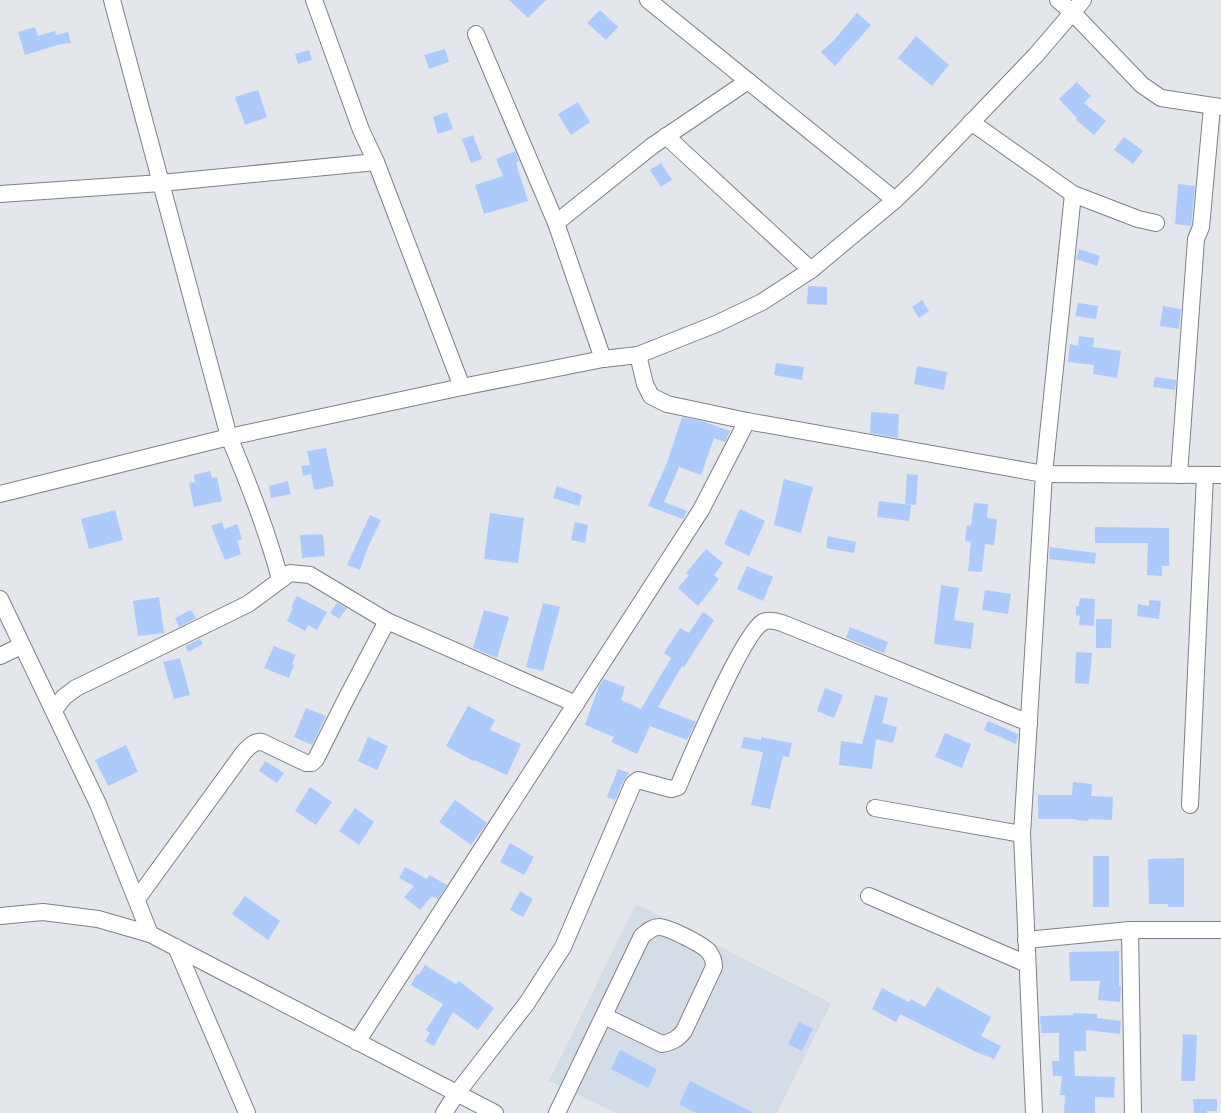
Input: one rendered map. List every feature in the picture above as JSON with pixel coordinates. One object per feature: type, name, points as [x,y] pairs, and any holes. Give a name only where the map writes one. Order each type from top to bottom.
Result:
[{"type":"street","points":[[112,0],[229,437],[251,489],[272,549],[280,579]]},
{"type":"street","points":[[314,0],[326,39],[361,130],[376,162],[462,387]]},
{"type":"street","points":[[648,0],[895,200]]},
{"type":"street","points":[[1058,0],[1077,6],[1142,85],[1161,98],[1217,107],[1201,227],[1196,239],[1179,475]]},
{"type":"street","points":[[0,494],[229,437],[462,387],[603,359],[638,355],[724,321],[762,302],[812,270],[895,200],[1036,55],[1077,6]]},
{"type":"street","points":[[476,34],[556,223],[603,359]]},
{"type":"street","points":[[556,223],[666,136],[748,81]]},
{"type":"street","points":[[972,122],[1073,194],[1138,219],[1156,223]]},
{"type":"street","points":[[666,136],[812,270]]},
{"type":"street","points":[[0,194],[161,183],[376,162]]},
{"type":"street","points":[[1034,1113],[1022,834],[1044,474],[1073,194]]},
{"type":"street","points":[[638,355],[645,384],[651,396],[667,404],[747,421],[1044,474],[1213,475],[1190,805]]},
{"type":"street","points":[[357,1042],[701,510],[747,421]]},
{"type":"street","points":[[54,710],[64,697],[76,688],[248,604],[280,579],[290,573],[300,572],[310,574],[387,621],[576,704]]},
{"type":"street","points":[[0,599],[98,804],[150,934]]},
{"type":"street","points":[[444,1113],[457,1093],[527,1003],[563,947],[633,784],[638,780],[671,789],[678,786],[731,671],[756,628],[762,622],[769,620],[782,623],[1029,723]]},
{"type":"street","points":[[137,900],[244,752],[252,744],[262,742],[306,764],[312,763],[316,759],[344,701],[387,621]]},
{"type":"street","points":[[0,656],[21,646]]},
{"type":"street","points":[[874,808],[1022,834]]},
{"type":"street","points":[[869,896],[1027,964]]},
{"type":"street","points":[[0,916],[43,912],[98,919],[150,934],[495,1113]]},
{"type":"street","points":[[557,1113],[642,936],[650,930],[662,927],[705,947],[711,954],[714,960],[714,967],[679,1038],[670,1043],[662,1044],[604,1016]]},
{"type":"street","points":[[1026,940],[1130,930],[1221,930]]},
{"type":"street","points":[[1130,930],[1133,1113]]},
{"type":"street","points":[[176,947],[247,1113]]},
{"type":"shaded area","points":[[636,904],[831,1003],[777,1113],[616,1113],[549,1081]]},
{"type":"building","points":[[509,0],[546,0],[528,18]]},
{"type":"building","points":[[600,10],[618,27],[606,40],[587,23]]},
{"type":"building","points":[[857,13],[871,25],[835,66],[821,52]]},
{"type":"building","points":[[35,27],[38,36],[55,31],[56,35],[68,32],[71,43],[61,44],[25,55],[18,32]]},
{"type":"building","points":[[916,36],[949,65],[932,86],[898,58]]},
{"type":"building","points":[[445,49],[449,62],[429,69],[424,55]]},
{"type":"building","points":[[309,50],[312,60],[298,64],[295,54]]},
{"type":"building","points":[[1077,82],[1091,96],[1084,103],[1106,121],[1094,135],[1076,120],[1077,118],[1059,99]]},
{"type":"building","points":[[258,90],[267,117],[245,125],[235,97]]},
{"type":"building","points":[[578,102],[590,122],[571,135],[558,114]]},
{"type":"building","points":[[447,112],[453,129],[438,134],[433,117]]},
{"type":"building","points":[[473,135],[482,159],[471,163],[462,139]]},
{"type":"building","points":[[1124,137],[1143,151],[1133,164],[1114,150]]},
{"type":"building","points":[[515,151],[519,161],[516,163],[528,201],[484,214],[475,185],[503,176],[496,159]]},
{"type":"building","points":[[661,163],[672,180],[661,187],[650,170]]},
{"type":"building","points":[[1178,184],[1195,186],[1191,226],[1175,224]]},
{"type":"building","points":[[1079,249],[1100,256],[1097,266],[1076,259]]},
{"type":"building","points":[[808,286],[827,287],[827,305],[807,304]]},
{"type":"building","points":[[922,300],[929,311],[919,318],[912,307]]},
{"type":"building","points":[[1078,303],[1098,306],[1096,319],[1075,316]]},
{"type":"building","points":[[1163,306],[1181,309],[1179,329],[1160,326]]},
{"type":"building","points":[[1079,336],[1094,338],[1093,347],[1121,351],[1117,378],[1093,374],[1094,365],[1068,362],[1070,344],[1078,346]]},
{"type":"building","points":[[776,363],[804,367],[802,380],[774,375]]},
{"type":"building","points":[[917,366],[947,372],[944,390],[914,384]]},
{"type":"building","points":[[1155,377],[1176,380],[1175,390],[1153,387]]},
{"type":"building","points":[[871,412],[899,414],[898,438],[870,433]]},
{"type":"building","points":[[682,417],[705,422],[730,431],[725,442],[714,438],[701,475],[679,467],[664,502],[687,511],[683,519],[648,506],[667,463]]},
{"type":"building","points":[[326,448],[334,486],[314,490],[311,474],[303,476],[301,466],[310,465],[307,451]]},
{"type":"building","points":[[210,471],[212,478],[217,477],[222,501],[194,507],[189,483],[195,482],[194,475]]},
{"type":"building","points":[[907,474],[918,475],[916,505],[905,504]]},
{"type":"building","points":[[784,479],[813,487],[801,533],[774,525]]},
{"type":"building","points":[[288,481],[291,494],[271,498],[269,486]]},
{"type":"building","points":[[557,486],[582,495],[579,506],[553,498]]},
{"type":"building","points":[[879,501],[911,505],[909,521],[877,517]]},
{"type":"building","points":[[974,503],[988,504],[987,518],[997,519],[994,545],[985,544],[982,572],[968,571],[971,542],[965,541],[967,525],[971,526]]},
{"type":"building","points":[[740,509],[765,521],[749,556],[724,544]]},
{"type":"building","points":[[115,510],[123,540],[89,549],[81,519]]},
{"type":"building","points":[[490,513],[524,518],[518,563],[484,559]]},
{"type":"building","points":[[370,515],[381,520],[368,547],[360,570],[347,565]]},
{"type":"building","points":[[222,522],[224,529],[237,524],[242,539],[237,541],[241,554],[225,560],[211,526]]},
{"type":"building","points":[[575,522],[588,525],[585,543],[571,540]]},
{"type":"building","points":[[1095,527],[1169,528],[1169,566],[1162,566],[1162,576],[1147,575],[1148,543],[1095,543]]},
{"type":"building","points":[[323,534],[325,556],[302,558],[300,535]]},
{"type":"building","points":[[828,536],[856,542],[854,553],[826,548]]},
{"type":"building","points":[[1050,547],[1096,553],[1095,564],[1049,559]]},
{"type":"building","points":[[706,549],[723,563],[714,575],[719,579],[698,606],[678,588],[689,575],[686,573]]},
{"type":"building","points":[[747,566],[773,577],[763,601],[737,589]]},
{"type":"building","points":[[941,585],[959,588],[954,620],[974,623],[971,649],[934,644]]},
{"type":"building","points":[[985,590],[1011,594],[1008,614],[982,610]]},
{"type":"building","points":[[297,596],[327,612],[317,630],[308,625],[305,631],[287,621]]},
{"type":"building","points":[[159,597],[164,633],[138,636],[133,601]]},
{"type":"building","points":[[1080,598],[1095,599],[1094,626],[1079,625],[1080,616],[1076,615],[1076,606],[1079,606]]},
{"type":"building","points":[[1149,600],[1161,601],[1159,619],[1137,616],[1138,604],[1149,606]]},
{"type":"building","points":[[337,603],[347,608],[339,619],[330,613]]},
{"type":"building","points":[[543,603],[560,607],[543,671],[526,667]]},
{"type":"building","points":[[191,610],[196,618],[179,627],[175,618]]},
{"type":"building","points":[[484,610],[509,617],[497,658],[473,648]]},
{"type":"building","points":[[703,612],[714,620],[684,667],[682,666],[658,707],[696,722],[687,740],[650,726],[637,754],[611,742],[614,737],[585,725],[599,686],[604,679],[625,687],[621,700],[641,709],[671,658],[664,653],[680,628],[689,633]]},
{"type":"building","points":[[1096,619],[1112,619],[1111,648],[1096,648]]},
{"type":"building","points":[[850,627],[888,642],[884,653],[846,638]]},
{"type":"building","points":[[200,639],[203,644],[188,652],[185,646]]},
{"type":"building","points":[[274,646],[296,655],[289,678],[264,668]]},
{"type":"building","points":[[1076,652],[1092,653],[1089,684],[1075,683]]},
{"type":"building","points":[[180,658],[190,695],[174,699],[163,662]]},
{"type":"building","points":[[825,688],[843,695],[834,718],[817,711]]},
{"type":"building","points":[[875,695],[888,698],[882,723],[897,727],[893,743],[876,739],[872,769],[839,765],[841,741],[862,744]]},
{"type":"building","points":[[468,706],[495,720],[490,730],[521,744],[507,775],[473,761],[446,746]]},
{"type":"building","points":[[306,708],[326,716],[312,745],[294,737]]},
{"type":"building","points":[[988,721],[1018,734],[1016,744],[984,730]]},
{"type":"building","points":[[945,733],[971,744],[962,768],[935,757]]},
{"type":"building","points":[[368,737],[388,746],[377,770],[358,761]]},
{"type":"building","points":[[744,737],[761,740],[761,737],[792,743],[789,757],[783,756],[770,809],[751,805],[763,752],[741,748]]},
{"type":"building","points":[[126,745],[138,772],[108,786],[95,760]]},
{"type":"building","points":[[265,761],[284,773],[277,783],[259,771]]},
{"type":"building","points":[[618,769],[629,773],[615,800],[607,797]]},
{"type":"building","points":[[1073,782],[1092,784],[1091,796],[1113,797],[1112,820],[1038,819],[1038,795],[1072,795]]},
{"type":"building","points":[[310,787],[332,802],[316,825],[295,811]]},
{"type":"building","points":[[455,800],[487,823],[471,845],[439,822]]},
{"type":"building","points":[[355,808],[374,822],[359,845],[339,831]]},
{"type":"building","points":[[510,843],[534,857],[524,875],[500,862]]},
{"type":"building","points":[[1093,856],[1109,856],[1109,907],[1093,907]]},
{"type":"building","points":[[1184,858],[1184,907],[1168,907],[1168,904],[1149,904],[1148,859]]},
{"type":"building","points":[[405,867],[427,879],[429,875],[447,885],[438,899],[432,896],[420,910],[404,897],[414,886],[399,878]]},
{"type":"building","points":[[520,891],[533,899],[523,917],[510,910]]},
{"type":"building","points":[[245,896],[280,921],[268,940],[232,914]]},
{"type":"building","points":[[1119,951],[1120,1002],[1098,1000],[1100,981],[1070,981],[1069,952]]},
{"type":"building","points":[[425,965],[456,984],[459,981],[494,1008],[478,1030],[453,1012],[434,1046],[425,1041],[430,1033],[426,1030],[443,1004],[411,985]]},
{"type":"building","points":[[937,987],[991,1017],[981,1036],[1001,1046],[994,1059],[900,1014],[896,1022],[872,1009],[882,988],[909,1002],[911,999],[925,1007]]},
{"type":"building","points":[[1073,1013],[1097,1014],[1097,1018],[1121,1021],[1120,1034],[1086,1030],[1086,1051],[1074,1051],[1075,1076],[1115,1077],[1114,1098],[1095,1097],[1095,1113],[1064,1113],[1065,1095],[1060,1095],[1062,1076],[1053,1076],[1052,1061],[1059,1061],[1059,1033],[1041,1033],[1040,1016],[1073,1015]]},
{"type":"building","points":[[799,1022],[813,1029],[802,1051],[788,1044]]},
{"type":"building","points":[[1183,1034],[1197,1035],[1195,1081],[1181,1081]]},
{"type":"building","points":[[620,1050],[657,1069],[648,1088],[611,1069]]},
{"type":"building","points":[[690,1081],[754,1113],[696,1113],[679,1104]]},
{"type":"building","points":[[1193,1099],[1217,1099],[1217,1111],[1194,1113]]}]
